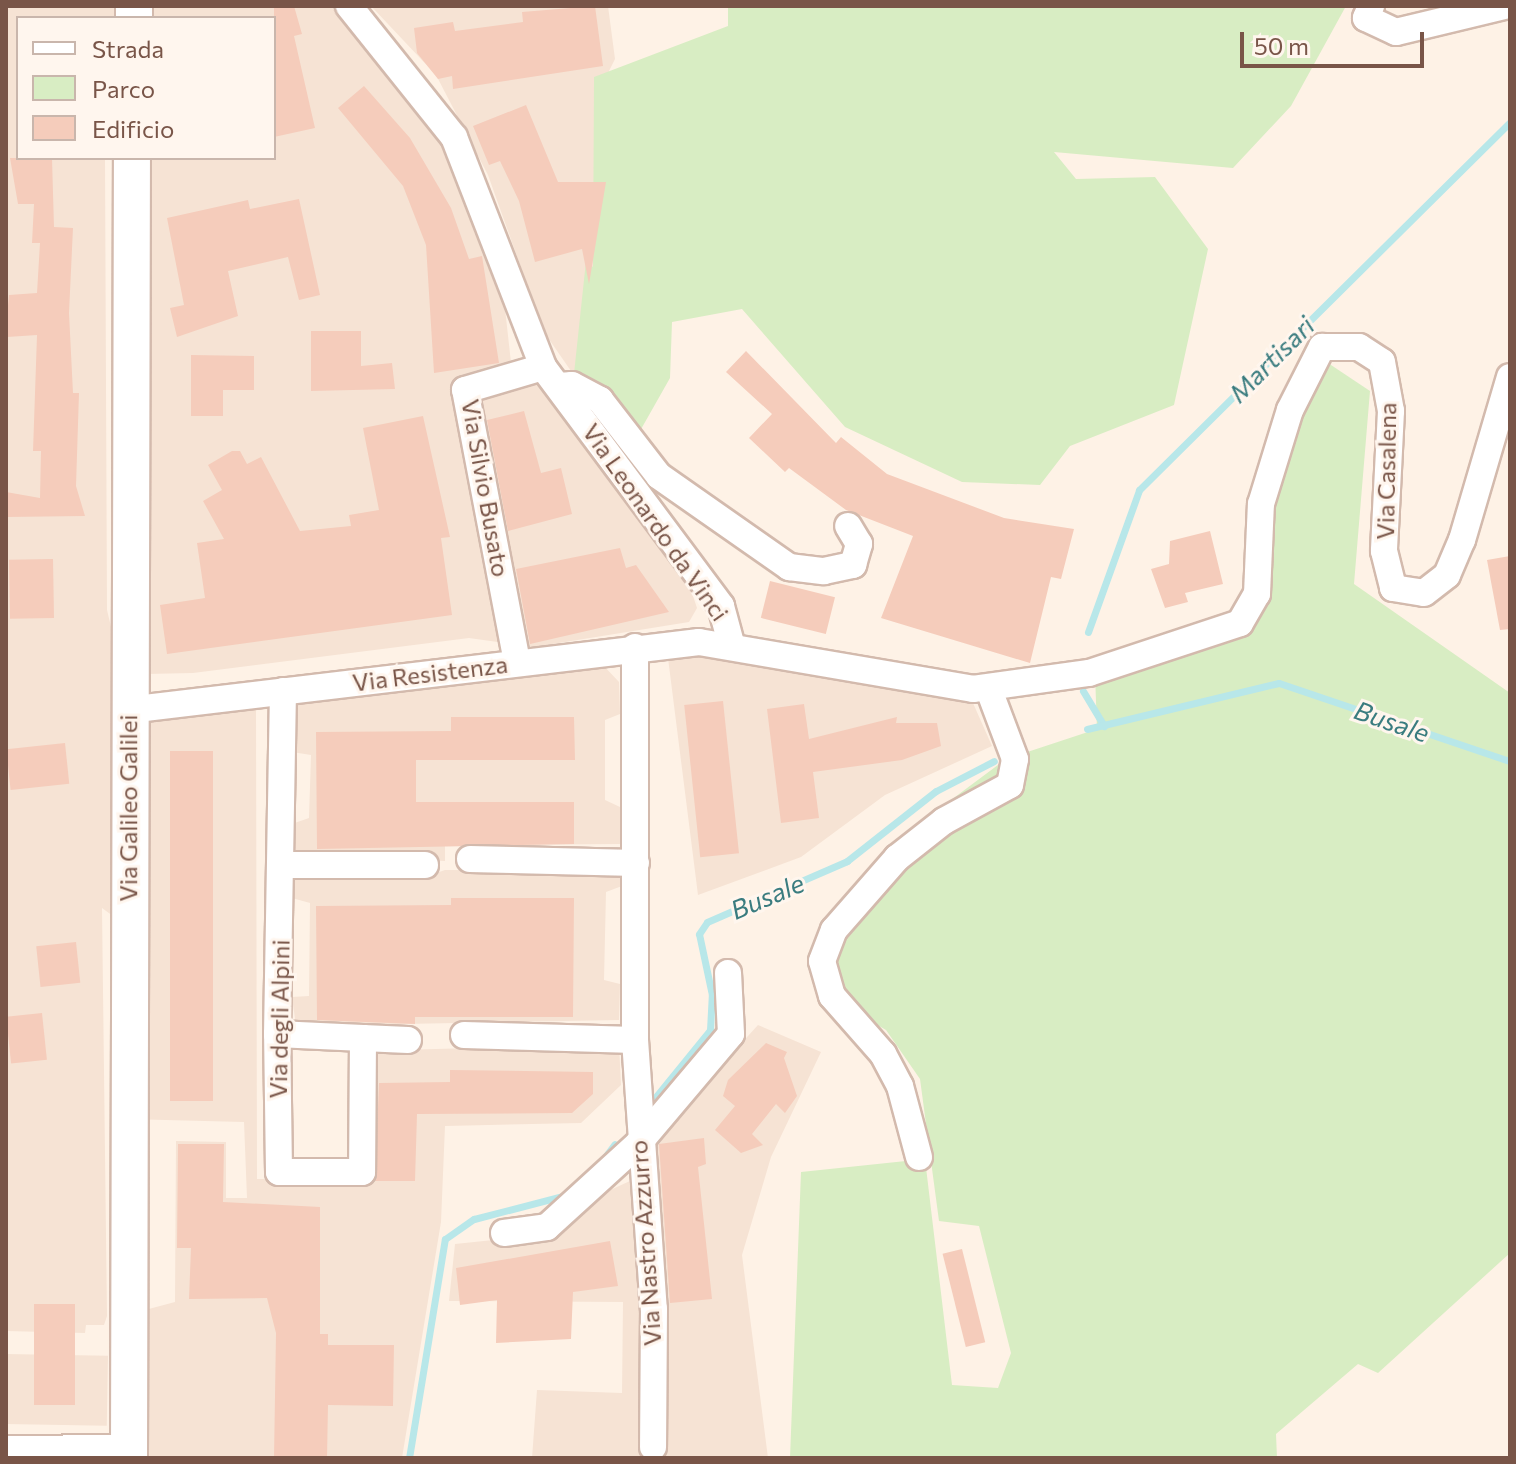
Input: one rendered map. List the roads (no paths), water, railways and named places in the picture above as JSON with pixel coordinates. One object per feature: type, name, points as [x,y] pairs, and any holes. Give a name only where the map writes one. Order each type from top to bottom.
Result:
[{"type":"main road","name":"Via Galileo Galilei","points":[[129,1453],[128,710],[132,160]]},
{"type":"street","name":"Via Leonardo da Vinci","points":[[349,6],[454,137],[551,376],[721,606],[731,644],[815,665],[989,690],[1089,673],[1223,632],[1240,623],[1257,594]]},
{"type":"street","points":[[1371,6],[1366,18],[1396,32],[1504,6]]},
{"type":"street","name":"Via Casalena","points":[[1257,594],[1261,504],[1290,410],[1322,347],[1359,347],[1382,362],[1391,411],[1384,551],[1393,588],[1424,593],[1447,575],[1510,377]]},
{"type":"street","name":"Via Silvio Busato","points":[[517,662],[465,390],[551,376]]},
{"type":"street","points":[[551,376],[600,400],[659,476],[789,567],[824,571],[853,565],[859,544],[848,526]]},
{"type":"street","name":"Via Resistenza","points":[[128,710],[635,647],[731,644]]},
{"type":"street","name":"Via Nastro Azzurro","points":[[635,647],[635,1040],[638,1144],[654,1309],[653,1447]]},
{"type":"street","points":[[919,1157],[910,1114],[883,1054],[832,996],[823,973],[824,949],[869,886],[921,837],[1005,791],[1015,759],[989,690]]},
{"type":"street","name":"Via degli Alpini","points":[[283,691],[277,1034],[279,1172],[362,1172],[363,1038]]},
{"type":"street","points":[[470,859],[636,863]]},
{"type":"street","points":[[282,865],[425,865]]},
{"type":"street","points":[[504,1233],[547,1227],[638,1144],[731,1034],[728,973]]},
{"type":"street","points":[[277,1034],[408,1040]]},
{"type":"street","points":[[464,1035],[635,1040]]},
{"type":"street","points":[[6,1449],[129,1453]]},
{"type":"waterway","name":"Martisari","points":[[1088,632],[1139,490],[1510,122]]},
{"type":"waterway","name":"Busale","points":[[1087,729],[1279,683],[1510,761]]},
{"type":"waterway","points":[[1083,691],[1104,726]]},
{"type":"waterway","name":"Busale","points":[[654,1099],[710,1030],[712,995],[699,934],[707,922],[847,861],[936,791],[994,761]]},
{"type":"waterway","name":"Busale","points":[[602,1161],[615,1144]]},
{"type":"waterway","name":"Busale","points":[[409,1458],[445,1239],[474,1219],[562,1196]]}]
